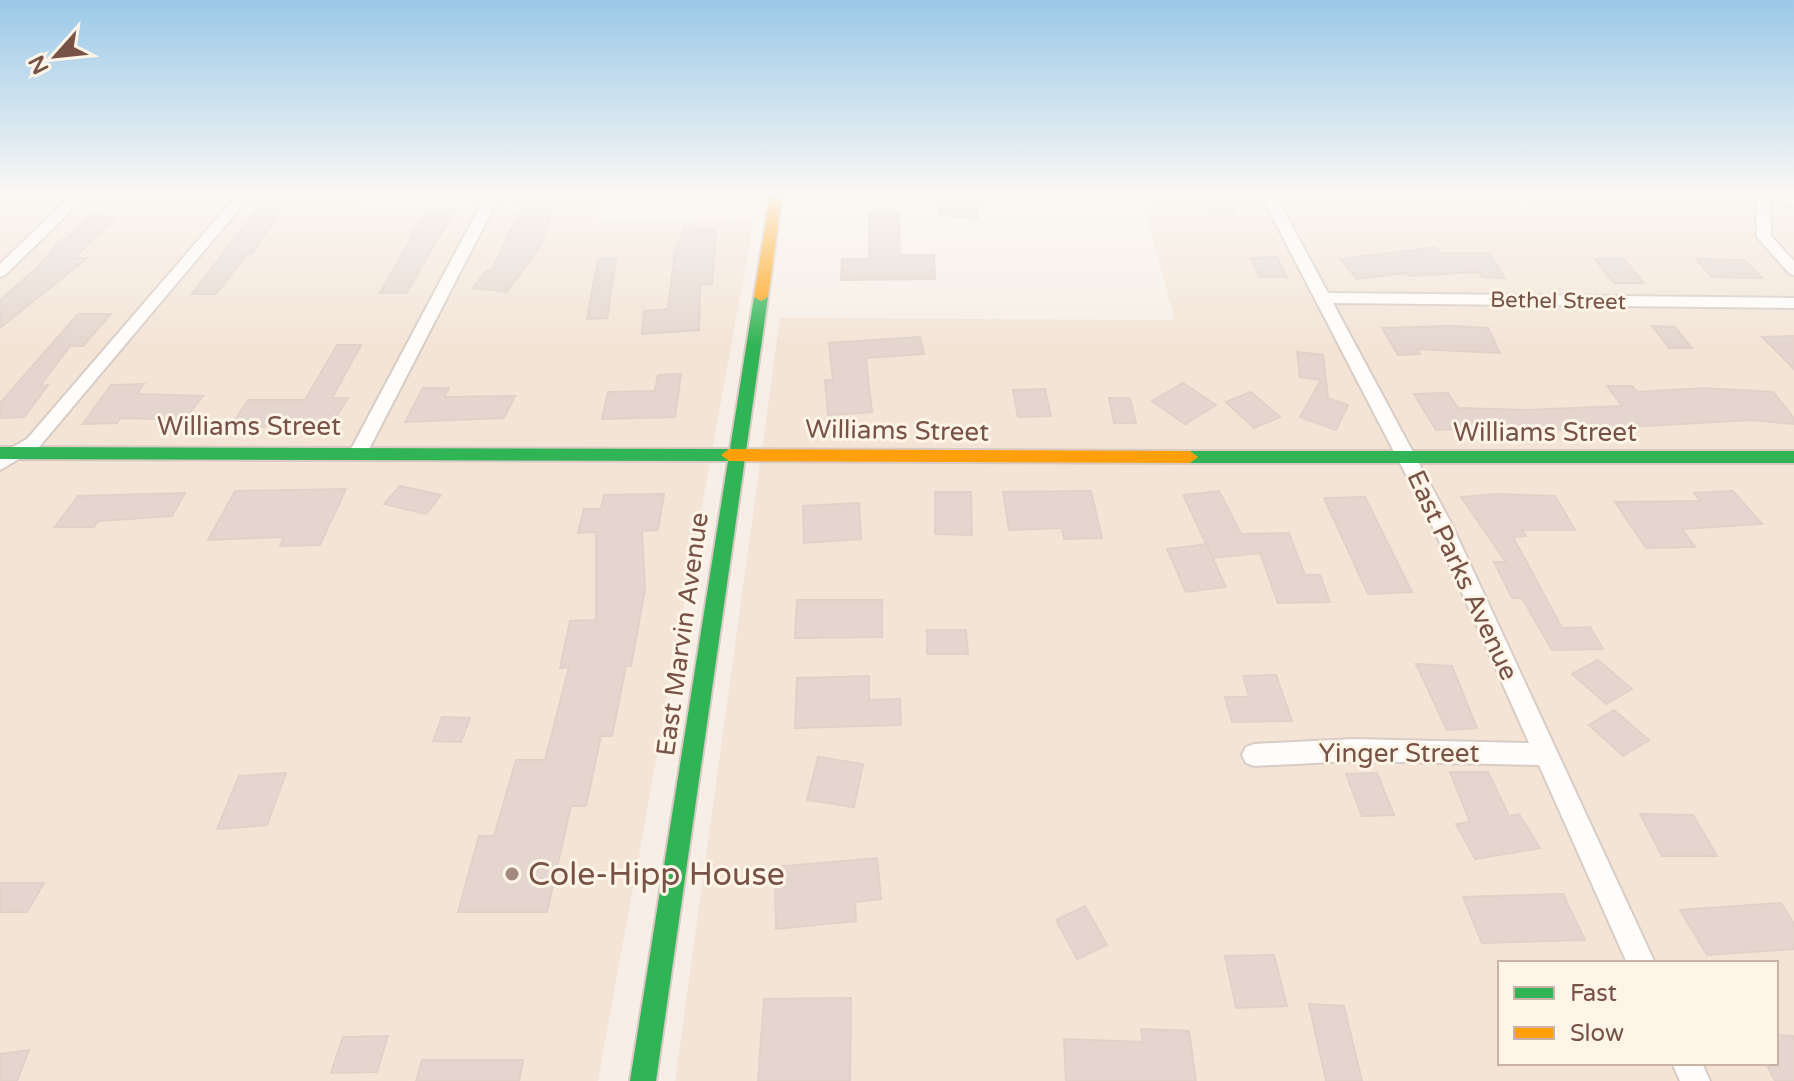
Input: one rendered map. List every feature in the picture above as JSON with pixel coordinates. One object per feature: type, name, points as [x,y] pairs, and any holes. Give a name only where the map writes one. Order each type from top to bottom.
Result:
[{"type":"street","points":[[0,272],[28,245]]},
{"type":"street","points":[[0,463],[10,453],[33,443],[201,245]]},
{"type":"street","points":[[358,453],[466,245]]},
{"type":"street","name":"East Marvin Avenue","points":[[643,1081],[734,453],[768,245]]},
{"type":"street","name":"East Parks Avenue","points":[[1297,245],[1408,459],[1506,661],[1544,754],[1640,961]]},
{"type":"street","points":[[1772,245],[1794,270]]},
{"type":"street","name":"Bethel Street","points":[[1322,298],[1794,303]]},
{"type":"street","name":"Williams Street","points":[[10,453],[734,453],[1114,460],[1794,457]]},
{"type":"street","name":"Yinger Street","points":[[1254,755],[1353,750],[1544,754]]},
{"type":"shaded area","points":[[0,245],[749,245],[598,1081],[0,1081]]},
{"type":"shaded area","points":[[1155,245],[1794,245],[1794,1081],[675,1081],[780,318],[1175,320]]},
{"type":"building","points":[[56,245],[87,245],[74,258],[87,258],[0,328],[0,300],[39,266]]},
{"type":"building","points":[[229,245],[258,245],[252,254],[247,254],[216,294],[192,294]]},
{"type":"building","points":[[407,245],[434,245],[406,293],[380,293]]},
{"type":"building","points":[[503,245],[541,245],[507,292],[473,288],[487,270],[491,271]]},
{"type":"building","points":[[677,245],[715,245],[712,284],[700,285],[699,330],[642,334],[644,311],[668,309]]},
{"type":"building","points":[[869,245],[900,245],[900,255],[934,255],[935,279],[841,280],[842,259],[869,259]]},
{"type":"building","points":[[1436,247],[1440,253],[1489,253],[1505,278],[1482,277],[1479,272],[1409,276],[1406,273],[1357,279],[1340,259]]},
{"type":"building","points":[[1277,257],[1287,277],[1260,277],[1251,258]]},
{"type":"building","points":[[616,258],[607,318],[587,319],[598,259]]},
{"type":"building","points":[[1595,259],[1624,259],[1644,283],[1614,283]]},
{"type":"building","points":[[1696,259],[1744,260],[1762,278],[1712,277]]},
{"type":"building","points":[[78,314],[111,314],[83,346],[70,346],[40,386],[48,385],[24,417],[0,418],[0,403]]},
{"type":"building","points":[[1652,326],[1675,327],[1692,348],[1669,348]]},
{"type":"building","points":[[1382,328],[1488,328],[1500,353],[1417,349],[1420,354],[1398,355]]},
{"type":"building","points":[[1794,336],[1794,369],[1762,337]]},
{"type":"building","points":[[920,337],[924,354],[866,358],[872,412],[828,415],[825,380],[833,380],[829,343]]},
{"type":"building","points":[[337,345],[361,345],[332,398],[348,398],[330,427],[231,426],[248,400],[305,400]]},
{"type":"building","points":[[1297,352],[1323,355],[1328,398],[1348,405],[1336,430],[1300,417],[1321,380],[1300,377]]},
{"type":"building","points":[[681,374],[675,417],[602,419],[608,392],[655,391],[658,375]]},
{"type":"building","points":[[1183,383],[1216,405],[1185,424],[1152,401]]},
{"type":"building","points":[[144,384],[137,394],[203,396],[184,420],[120,418],[117,423],[83,424],[111,385]]},
{"type":"building","points":[[1607,386],[1632,386],[1637,392],[1704,388],[1773,392],[1794,418],[1794,424],[1752,420],[1571,430],[1500,427],[1436,430],[1414,394],[1448,393],[1458,408],[1525,410],[1622,406]]},
{"type":"building","points":[[423,388],[449,388],[444,397],[515,396],[504,418],[405,422]]},
{"type":"building","points":[[1045,389],[1051,416],[1018,417],[1013,390]]},
{"type":"building","points":[[1251,392],[1280,417],[1254,428],[1226,402]]},
{"type":"building","points":[[1109,398],[1130,398],[1136,423],[1114,423]]},
{"type":"building","points":[[400,486],[441,495],[426,514],[384,504]]},
{"type":"building","points":[[346,489],[320,545],[280,546],[284,537],[208,540],[235,491]]},
{"type":"building","points":[[1091,491],[1102,538],[1064,539],[1062,528],[1009,530],[1003,492]]},
{"type":"building","points":[[1219,491],[1241,534],[1289,533],[1305,575],[1320,575],[1330,602],[1278,603],[1260,553],[1213,558],[1183,495]]},
{"type":"building","points":[[1733,491],[1762,524],[1682,529],[1695,547],[1646,548],[1615,502],[1700,501],[1694,493]]},
{"type":"building","points":[[935,492],[971,492],[972,535],[935,534]]},
{"type":"building","points":[[185,493],[172,516],[98,521],[94,527],[55,527],[78,496]]},
{"type":"building","points":[[664,494],[658,530],[642,531],[645,590],[631,666],[626,666],[612,736],[601,736],[586,806],[571,806],[547,912],[458,912],[479,836],[494,836],[516,760],[545,760],[569,667],[560,668],[570,621],[596,620],[596,532],[578,533],[584,509],[601,509],[604,495]]},
{"type":"building","points":[[1496,494],[1555,496],[1575,530],[1522,530],[1526,536],[1513,537],[1562,628],[1590,627],[1603,649],[1552,650],[1522,598],[1512,598],[1494,562],[1506,562],[1461,497]]},
{"type":"building","points":[[1365,497],[1412,592],[1368,594],[1324,498]]},
{"type":"building","points":[[859,503],[861,539],[804,543],[803,506]]},
{"type":"building","points":[[1206,544],[1226,587],[1186,592],[1167,549]]},
{"type":"building","points":[[797,600],[882,600],[882,637],[795,638]]},
{"type":"building","points":[[927,630],[966,630],[968,654],[927,654]]},
{"type":"building","points":[[1598,660],[1632,689],[1606,704],[1572,674]]},
{"type":"building","points":[[1416,664],[1452,666],[1477,728],[1447,730]]},
{"type":"building","points":[[1276,675],[1292,721],[1232,722],[1225,697],[1249,697],[1243,676]]},
{"type":"building","points":[[869,676],[869,700],[900,699],[901,725],[795,728],[797,678]]},
{"type":"building","points":[[1614,710],[1649,740],[1623,756],[1589,725]]},
{"type":"building","points":[[442,717],[470,718],[461,742],[433,741]]},
{"type":"building","points":[[818,757],[863,764],[854,807],[807,800]]},
{"type":"building","points":[[1450,772],[1488,772],[1509,816],[1519,814],[1540,848],[1475,859],[1456,824],[1470,822]]},
{"type":"building","points":[[286,773],[267,825],[217,829],[239,776]]},
{"type":"building","points":[[1377,773],[1394,815],[1362,816],[1346,774]]},
{"type":"building","points":[[1640,814],[1693,815],[1717,856],[1662,856]]},
{"type":"building","points":[[877,858],[881,899],[855,902],[856,921],[776,929],[775,867]]},
{"type":"building","points":[[0,883],[44,883],[27,912],[0,912]]},
{"type":"building","points":[[1563,894],[1585,940],[1482,943],[1463,897]]},
{"type":"building","points":[[1781,903],[1794,923],[1794,949],[1707,955],[1680,910]]},
{"type":"building","points":[[1085,906],[1107,945],[1077,959],[1056,920]]},
{"type":"building","points":[[1274,955],[1287,1006],[1236,1008],[1225,956]]},
{"type":"building","points":[[851,998],[850,1081],[758,1081],[764,999]]},
{"type":"building","points":[[1309,1004],[1344,1006],[1362,1081],[1326,1081]]},
{"type":"building","points":[[1141,1029],[1189,1031],[1196,1081],[1066,1081],[1064,1039],[1143,1042]]},
{"type":"building","points":[[1778,1035],[1794,1036],[1794,1081],[1775,1081],[1767,1065],[1778,1065]]},
{"type":"building","points":[[388,1036],[377,1072],[331,1073],[343,1037]]},
{"type":"building","points":[[29,1050],[17,1081],[0,1081],[0,1054]]},
{"type":"building","points":[[422,1060],[523,1060],[519,1081],[416,1081]]},
{"type":"traffic: fast","points":[[643,1081],[761,297]]},
{"type":"traffic: fast","points":[[0,453],[729,455]]},
{"type":"traffic: fast","points":[[1190,457],[1794,457]]},
{"type":"traffic: slow","points":[[761,297],[769,245]]},
{"type":"traffic: slow","points":[[729,455],[1190,457]]},
{"type":"place","name":"Cole-Hipp House","points":[[512,874]]}]
